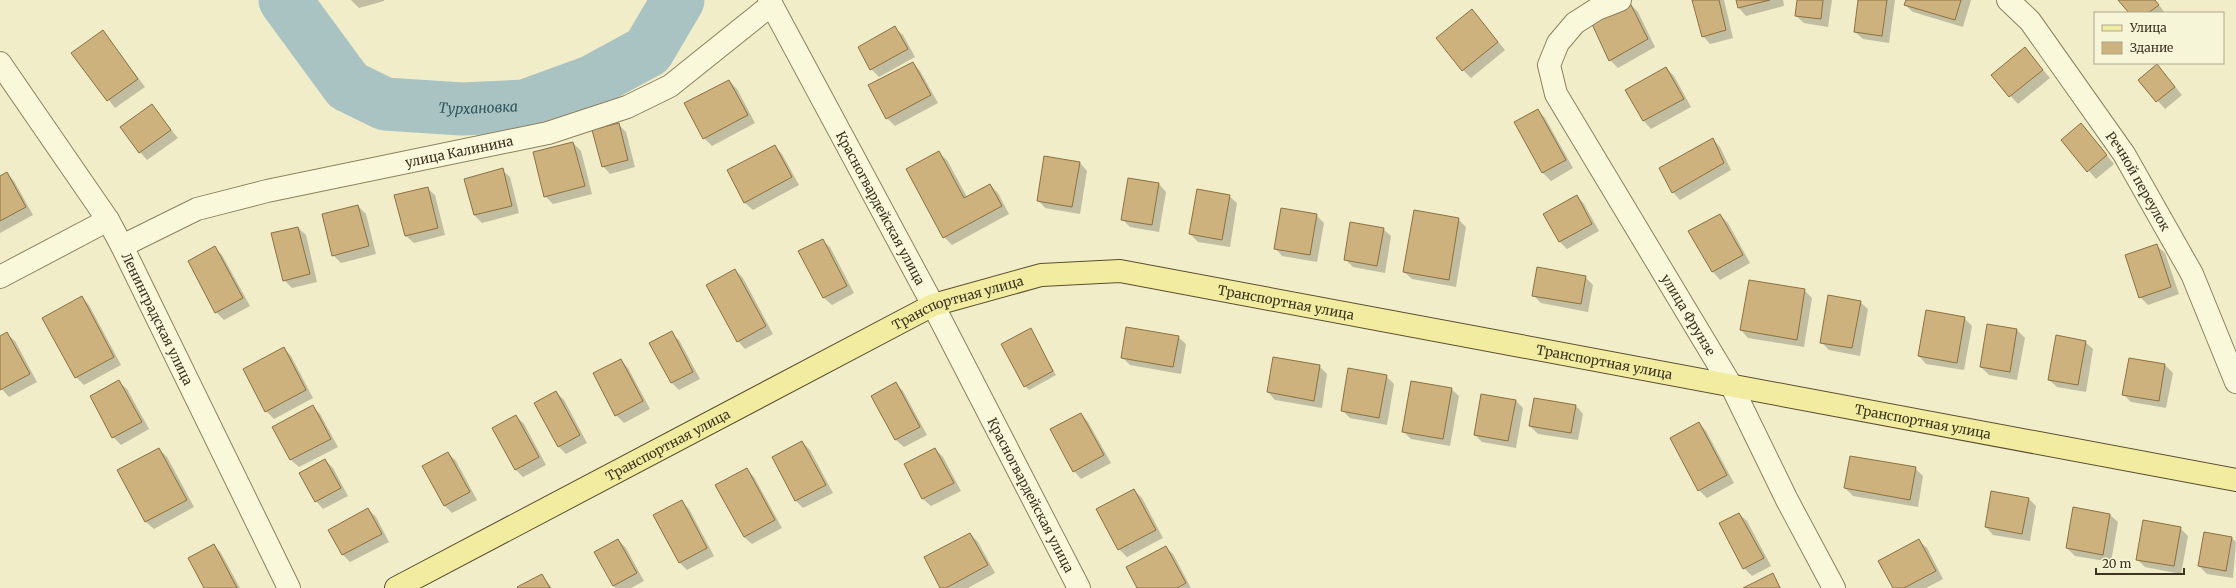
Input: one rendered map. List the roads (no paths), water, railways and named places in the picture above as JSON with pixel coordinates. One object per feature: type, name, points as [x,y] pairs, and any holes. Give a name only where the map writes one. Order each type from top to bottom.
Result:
[{"type":"main road","name":"Транспортная улица","points":[[396,588],[933,305],[1041,275],[1120,271],[1732,387],[2236,480]]},
{"type":"street","name":"улица Фрунзе","points":[[1620,0],[1597,9],[1575,23],[1558,43],[1550,65],[1556,94],[1732,387],[1787,500],[1834,588]]},
{"type":"street","name":"Речной переулок","points":[[2008,0],[2030,21],[2124,154],[2192,274],[2236,382]]},
{"type":"street","name":"улица Калинина","points":[[122,246],[197,209],[267,191],[548,133],[626,106],[670,86],[770,3]]},
{"type":"street","name":"Красногвардейская улица","points":[[770,3],[933,305],[1079,588]]},
{"type":"street","name":"Ленинградская улица","points":[[0,64],[108,220],[289,588]]},
{"type":"street","points":[[0,277],[108,220]]},
{"type":"waterway","name":"Турхановка","points":[[285,0],[348,86],[385,104],[462,109],[525,106],[591,82],[648,51],[678,0]]}]
